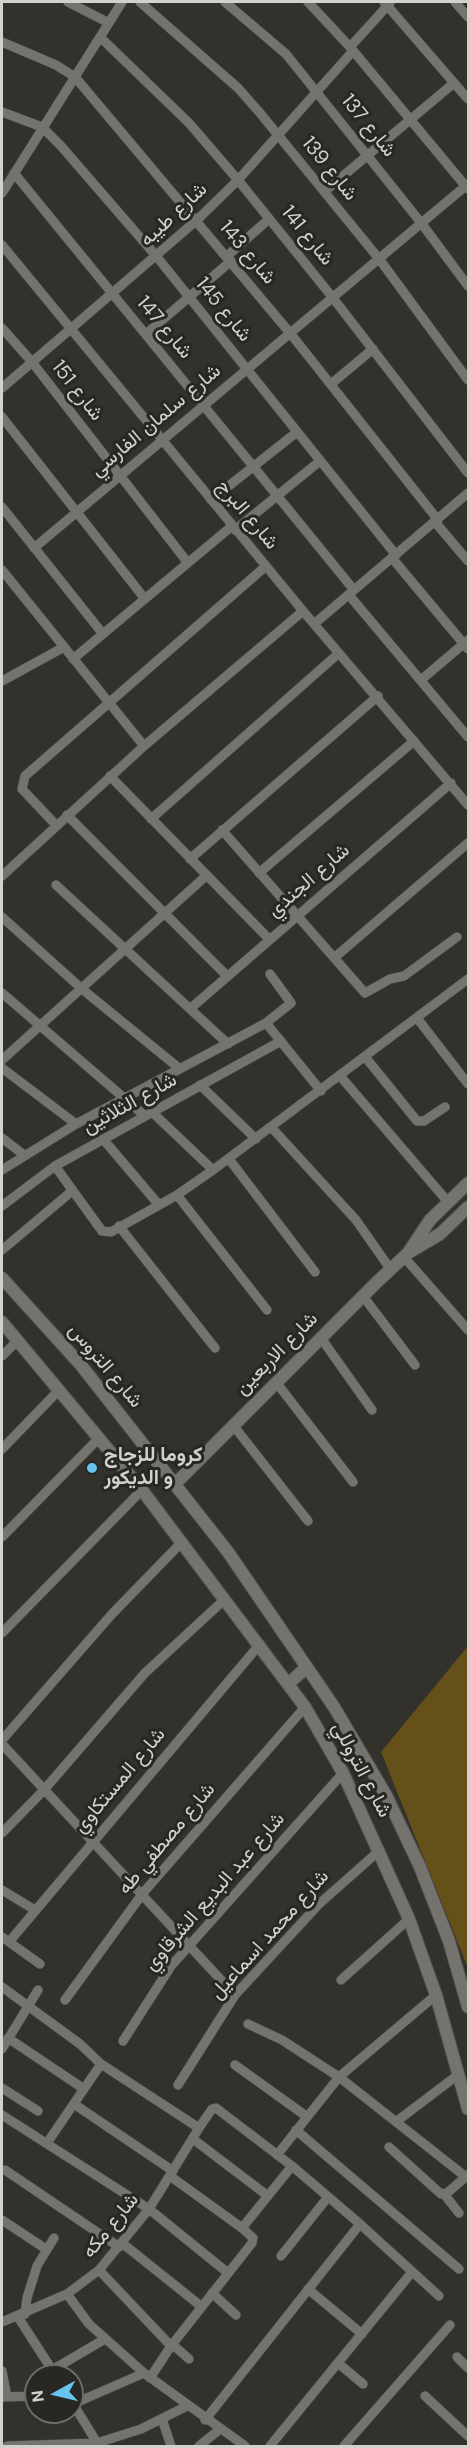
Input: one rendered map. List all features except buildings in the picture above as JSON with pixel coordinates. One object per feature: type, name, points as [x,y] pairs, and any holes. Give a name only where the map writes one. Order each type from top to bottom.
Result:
[{"type":"street","points":[[68,2],[109,23]]},
{"type":"street","points":[[2,193],[122,2]]},
{"type":"street","name":"شارع 139","points":[[140,2],[238,88],[278,134],[380,260],[468,380]]},
{"type":"street","name":"شارع 137","points":[[225,2],[270,38],[316,91],[422,224],[468,286]]},
{"type":"street","points":[[308,2],[352,49],[468,187]]},
{"type":"street","points":[[455,2],[468,16]]},
{"type":"street","points":[[388,3],[468,99]]},
{"type":"street","name":"شارع طيبه","points":[[2,388],[157,257],[238,180],[352,49],[388,3]]},
{"type":"street","name":"شارع 141","points":[[100,37],[189,123],[238,180],[333,298],[468,473]]},
{"type":"street","name":"شارع 143","points":[[2,42],[75,77],[290,333],[468,561]]},
{"type":"street","points":[[325,191],[454,82]]},
{"type":"street","name":"شارع 145","points":[[2,112],[42,127],[157,257],[394,557],[467,644]]},
{"type":"street","name":"شارع 147","points":[[14,173],[254,466],[351,593],[468,738]]},
{"type":"street","name":"شارع سلمان الفارسي","points":[[34,548],[246,368],[468,187]]},
{"type":"street","points":[[146,334],[189,297],[269,219]]},
{"type":"street","name":"شارع البرج","points":[[2,245],[303,612],[378,696],[468,805]]},
{"type":"street","points":[[459,274],[468,266]]},
{"type":"street","name":"شارع 151","points":[[2,328],[32,362],[189,563]]},
{"type":"street","points":[[331,384],[373,349]]},
{"type":"street","points":[[2,417],[145,599]]},
{"type":"street","points":[[211,500],[297,432]]},
{"type":"street","points":[[73,659],[189,563],[320,461]]},
{"type":"street","points":[[314,624],[468,493]]},
{"type":"street","points":[[2,507],[103,634]]},
{"type":"street","points":[[56,825],[22,789],[22,780],[108,701],[266,566]]},
{"type":"street","points":[[2,570],[144,746]]},
{"type":"street","points":[[2,876],[144,746],[303,612]]},
{"type":"street","points":[[421,680],[467,644]]},
{"type":"street","points":[[2,681],[64,647]]},
{"type":"street","points":[[151,819],[339,653]]},
{"type":"street","points":[[190,859],[378,696]]},
{"type":"street","points":[[259,873],[414,741]]},
{"type":"street","points":[[110,776],[269,939]]},
{"type":"street","name":"شارع الجندي","points":[[191,1008],[451,783]]},
{"type":"street","points":[[67,815],[227,976]]},
{"type":"street","points":[[222,830],[363,992],[369,993],[390,978],[404,976],[457,937]]},
{"type":"street","points":[[334,958],[468,843]]},
{"type":"street","points":[[2,1060],[207,875]]},
{"type":"street","points":[[56,885],[228,1044]]},
{"type":"street","points":[[2,916],[82,988],[180,1069]]},
{"type":"street","name":"شارع الثلاثين","points":[[2,1170],[76,1124],[266,1023],[291,1004],[270,974]]},
{"type":"street","points":[[55,1166],[102,1231],[115,1229],[177,1195],[229,1159],[341,1077],[468,979]]},
{"type":"street","points":[[2,993],[124,1098],[148,1114],[213,1170]]},
{"type":"street","points":[[417,1018],[468,1084]]},
{"type":"street","points":[[266,1023],[321,1091]]},
{"type":"street","name":"شارع الثلاثين","points":[[2,1206],[55,1166],[281,1041]]},
{"type":"street","points":[[366,1058],[417,1121],[424,1121],[445,1107]]},
{"type":"street","points":[[2,1068],[76,1124]]},
{"type":"street","points":[[341,1077],[448,1202]]},
{"type":"street","points":[[200,1085],[256,1139]]},
{"type":"street","points":[[271,1127],[356,1220],[391,1270]]},
{"type":"street","points":[[2,1138],[24,1155]]},
{"type":"street","points":[[103,1139],[159,1205]]},
{"type":"street","points":[[229,1159],[315,1272]]},
{"type":"street","name":"شارع الاربعين","points":[[175,1484],[406,1255],[430,1220],[468,1183]]},
{"type":"street","points":[[2,1250],[72,1191]]},
{"type":"street","points":[[177,1195],[267,1310]]},
{"type":"street","name":"شارع الاربعين","points":[[406,1255],[430,1241],[468,1207]]},
{"type":"street","points":[[115,1229],[214,1348]]},
{"type":"street","points":[[406,1255],[468,1330]]},
{"type":"street","name":"شارع التروس","points":[[2,1278],[80,1364],[175,1484]]},
{"type":"street","points":[[363,1296],[415,1365]]},
{"type":"street","points":[[2,1322],[142,1490],[2,1633]]},
{"type":"street","points":[[321,1338],[372,1410]]},
{"type":"street","points":[[2,1356],[18,1340]]},
{"type":"street","points":[[276,1382],[353,1482]]},
{"type":"street","points":[[2,1449],[60,1389]]},
{"type":"street","points":[[233,1425],[308,1521]]},
{"type":"street","points":[[2,1537],[99,1438]]},
{"type":"street","name":"شارع التروللي","points":[[175,1484],[228,1552],[307,1667],[366,1760],[404,1830],[435,1903],[468,2007]]},
{"type":"street","name":"شارع التروللي","points":[[142,1490],[260,1644],[305,1707],[343,1773],[380,1850],[409,1919],[436,1995],[468,2109]]},
{"type":"street","points":[[182,1542],[112,1614],[2,1742],[43,1791],[143,1893],[235,1995]]},
{"type":"street","points":[[2,1833],[43,1791],[145,1673],[225,1599]]},
{"type":"street","name":"شارع المستكاوي","points":[[5,1940],[35,1910],[260,1644]]},
{"type":"street","points":[[288,1684],[307,1667]]},
{"type":"street","name":"شارع مصطفي طه","points":[[65,2000],[143,1893],[305,1707]]},
{"type":"street","name":"شارع عبد البديع الشرقاوي","points":[[123,2041],[165,1973],[343,1773]]},
{"type":"street","name":"شارع محمد اسماعيل","points":[[178,2085],[235,1995],[319,1904],[380,1850]]},
{"type":"street","points":[[2,1890],[35,1910]]},
{"type":"street","points":[[341,1980],[409,1919]]},
{"type":"street","points":[[5,1940],[40,1964]]},
{"type":"street","points":[[2,1987],[74,2039],[101,2064],[199,2128]]},
{"type":"street","points":[[2,2049],[38,1990]]},
{"type":"street","points":[[436,1995],[339,2077],[277,2155],[360,2224],[439,2296]]},
{"type":"street","points":[[248,2024],[282,2040],[339,2077],[467,2176],[444,2194]]},
{"type":"street","points":[[8,2038],[84,2089]]},
{"type":"street","points":[[47,2143],[101,2064]]},
{"type":"street","points":[[235,2065],[306,2116]]},
{"type":"street","points":[[397,2121],[459,2074]]},
{"type":"street","points":[[2,2088],[38,2111]]},
{"type":"street","points":[[74,2104],[172,2173],[242,2228],[253,2241],[147,2376],[84,2399]]},
{"type":"street","name":"شارع مكه","points":[[2,2322],[68,2294],[99,2270],[149,2209],[211,2111],[218,2109],[277,2155]]},
{"type":"street","points":[[2,2115],[149,2209],[228,2273]]},
{"type":"street","points":[[296,2130],[459,2269]]},
{"type":"street","points":[[193,2139],[268,2196]]},
{"type":"street","points":[[389,2147],[438,2192],[444,2194],[459,2213]]},
{"type":"street","points":[[242,2228],[292,2166]]},
{"type":"street","points":[[5,2170],[121,2245],[202,2307]]},
{"type":"street","points":[[281,2256],[328,2197]]},
{"type":"street","points":[[2,2220],[46,2249]]},
{"type":"street","points":[[205,2420],[360,2224]]},
{"type":"street","points":[[49,2364],[22,2315],[31,2282],[46,2249],[54,2238]]},
{"type":"street","points":[[99,2270],[172,2345],[189,2359]]},
{"type":"street","points":[[270,2446],[412,2272]]},
{"type":"street","points":[[308,2289],[362,2334]]},
{"type":"street","points":[[212,2293],[236,2315]]},
{"type":"street","points":[[68,2294],[89,2324],[147,2376],[205,2420],[245,2446]]},
{"type":"street","points":[[344,2446],[450,2325]]},
{"type":"street","points":[[68,2364],[105,2339]]},
{"type":"street","points":[[458,2357],[468,2368]]},
{"type":"street","points":[[338,2363],[363,2384]]},
{"type":"street","points":[[2,2371],[4,2397],[24,2396]]},
{"type":"street","points":[[425,2396],[468,2436]]},
{"type":"street","points":[[7,2446],[98,2445],[162,2419],[187,2406]]},
{"type":"street","points":[[162,2419],[171,2446]]},
{"type":"street","points":[[84,2421],[98,2445]]},
{"type":"street","points":[[199,2446],[219,2430]]},
{"type":"shaded area","points":[[468,1646],[468,1968],[381,1752]]},
{"type":"place","name":"كروما للزجاج و الديكور","points":[[92,1468]]}]
